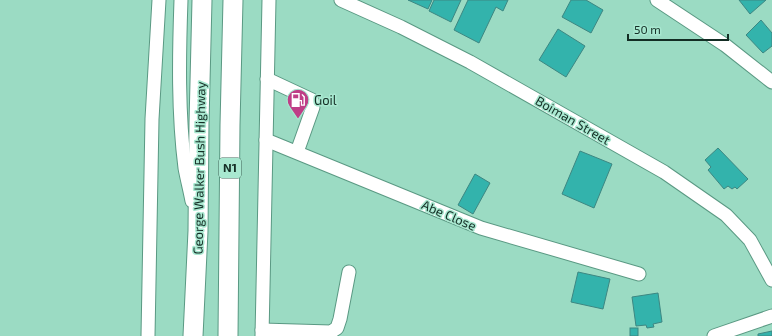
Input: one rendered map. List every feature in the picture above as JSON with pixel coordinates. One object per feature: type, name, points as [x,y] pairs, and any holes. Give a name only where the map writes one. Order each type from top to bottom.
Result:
[{"type":"highway","name":"George Walker Bush Highway","points":[[193,336],[198,231],[202,0]]},
{"type":"highway","name":"N1","points":[[228,336],[233,0]]},
{"type":"street","points":[[148,336],[152,119],[159,0]]},
{"type":"street","points":[[181,0],[179,44],[181,108],[186,168],[198,231]]},
{"type":"street","points":[[269,0],[262,333],[331,332],[337,328],[349,272]]},
{"type":"street","name":"Boiman Street","points":[[341,0],[401,27],[470,62],[664,172],[726,215],[750,240],[772,280]]},
{"type":"street","points":[[657,0],[725,45],[772,82]]},
{"type":"street","points":[[267,79],[312,100],[313,107],[297,152]]},
{"type":"street","name":"Abe Close","points":[[266,140],[481,228],[639,274]]},
{"type":"street","points":[[714,336],[772,316]]},
{"type":"building","points":[[408,0],[432,0],[428,9]]},
{"type":"building","points":[[434,0],[461,0],[451,22],[429,11]]},
{"type":"building","points":[[468,0],[508,0],[503,11],[496,7],[479,43],[454,30]]},
{"type":"building","points":[[571,0],[586,0],[603,10],[591,33],[562,17]]},
{"type":"building","points":[[739,0],[766,0],[750,14]]},
{"type":"building","points":[[761,20],[772,33],[772,46],[763,53],[746,35]]},
{"type":"building","points":[[558,29],[585,46],[566,77],[539,60]]},
{"type":"building","points":[[718,148],[748,179],[737,189],[735,187],[732,189],[728,186],[724,189],[708,170],[711,167],[705,160]]},
{"type":"building","points":[[580,151],[612,164],[594,208],[562,194]]},
{"type":"building","points":[[475,174],[490,183],[473,214],[458,205]]},
{"type":"building","points":[[578,272],[610,279],[603,309],[571,302]]},
{"type":"building","points":[[658,293],[662,322],[653,324],[654,327],[647,328],[646,325],[636,326],[632,297]]},
{"type":"building","points":[[630,328],[638,328],[638,336],[630,336]]},
{"type":"building","points":[[772,331],[772,336],[758,336],[758,334]]},
{"type":"place","name":"Goil","points":[[298,120]]}]
